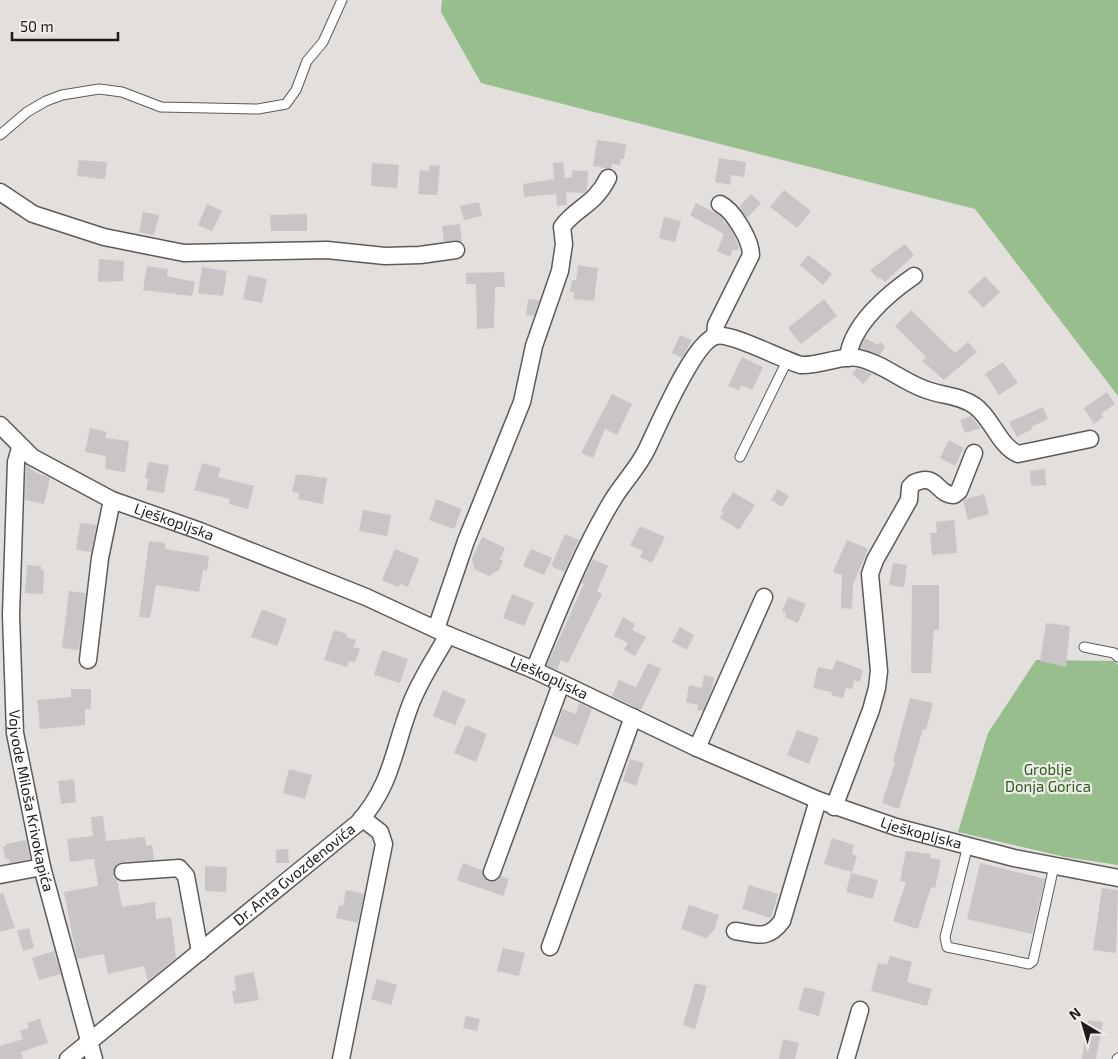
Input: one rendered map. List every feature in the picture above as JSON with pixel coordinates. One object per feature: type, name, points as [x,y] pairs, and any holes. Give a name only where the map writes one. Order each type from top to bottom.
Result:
[{"type":"street","name":"Dr. Anta Gvozdenovića","points":[[68,1059],[345,836],[362,818],[384,785],[410,704],[442,632],[466,541],[522,402],[534,346],[560,271],[564,244],[562,227],[601,193],[608,178]]},
{"type":"street","points":[[0,192],[33,214],[86,231],[144,246],[184,252],[327,250],[385,256],[420,255],[456,250]]},
{"type":"street","points":[[715,336],[716,325],[751,255],[749,246],[734,217],[720,204]]},
{"type":"street","points":[[848,358],[850,348],[858,332],[871,314],[884,299],[914,276]]},
{"type":"street","points":[[534,670],[586,550],[612,500],[645,453],[680,381],[698,352],[708,339],[715,336],[730,336],[787,361],[813,365],[848,358],[869,362],[924,389],[969,402],[978,408],[1010,449],[1018,454],[1090,439]]},
{"type":"street","name":"Lješkopljska","points":[[0,425],[20,448],[46,465],[112,500],[200,531],[366,596],[442,632],[534,670],[697,748],[834,807],[903,829],[1014,858],[1118,878]]},
{"type":"street","name":"Vojvode Miloša Krivokapića","points":[[20,448],[16,462],[12,674],[15,733],[42,867],[94,1059]]},
{"type":"street","points":[[834,807],[872,710],[877,688],[879,671],[870,590],[870,574],[875,560],[909,500],[910,487],[914,483],[926,479],[932,481],[946,493],[954,495],[959,492],[974,452]]},
{"type":"street","points":[[88,660],[100,558],[112,500]]},
{"type":"street","points":[[697,748],[764,597]]},
{"type":"street","points":[[492,872],[561,684]]},
{"type":"street","points":[[550,947],[633,717]]},
{"type":"street","points":[[735,931],[765,935],[774,932],[782,921],[818,800]]},
{"type":"street","points":[[341,1059],[384,844],[380,832],[362,818]]},
{"type":"street","points":[[0,875],[42,867]]},
{"type":"street","points":[[123,872],[179,868],[183,871],[186,876],[200,952]]},
{"type":"street","points":[[846,1059],[860,1010]]},
{"type":"lane","points":[[0,135],[27,112],[46,101],[62,95],[100,89],[122,92],[161,107],[258,109],[286,104],[296,90],[307,61],[323,42],[342,0]]},
{"type":"lane","points":[[740,457],[787,361]]},
{"type":"lane","points":[[1084,647],[1114,653],[1118,657]]},
{"type":"lane","points":[[968,845],[944,937],[947,948],[1029,964],[1033,961],[1054,866]]},
{"type":"green space","points":[[442,0],[1118,0],[1118,396],[975,209],[481,83],[441,12]]},
{"type":"green space","name":"Groblje Donja Gorica","points":[[1036,660],[1114,661],[1118,665],[1118,865],[1065,857],[958,832],[988,733]]},
{"type":"building","points":[[597,140],[626,144],[624,159],[621,159],[620,165],[612,164],[611,169],[593,166]]},
{"type":"building","points":[[719,158],[746,162],[744,177],[731,175],[730,185],[715,182]]},
{"type":"building","points":[[79,160],[107,162],[105,179],[77,176]]},
{"type":"building","points":[[563,162],[565,178],[572,177],[572,170],[588,171],[587,190],[584,193],[566,192],[567,205],[557,206],[556,194],[524,197],[523,184],[554,179],[553,163]]},
{"type":"building","points":[[372,163],[399,165],[397,188],[371,186]]},
{"type":"building","points":[[430,165],[440,166],[437,195],[418,194],[420,170],[429,171]]},
{"type":"building","points":[[784,190],[811,211],[797,228],[770,207]]},
{"type":"building","points":[[751,194],[761,203],[747,218],[739,207]]},
{"type":"building","points":[[479,202],[482,216],[464,220],[460,206]]},
{"type":"building","points":[[696,203],[719,215],[724,220],[723,225],[725,222],[732,231],[739,247],[737,251],[733,249],[730,257],[717,251],[724,234],[690,215]]},
{"type":"building","points":[[207,204],[222,211],[212,231],[198,225]]},
{"type":"building","points":[[143,212],[159,215],[154,235],[139,232]]},
{"type":"building","points":[[307,214],[307,231],[271,231],[270,215]]},
{"type":"building","points":[[664,217],[681,221],[675,242],[659,238]]},
{"type":"building","points":[[460,224],[462,243],[455,240],[444,242],[442,226]]},
{"type":"building","points":[[905,244],[914,255],[885,282],[880,277],[878,279],[870,270]]},
{"type":"building","points":[[808,255],[832,274],[823,285],[800,265]]},
{"type":"building","points":[[99,259],[124,261],[123,281],[98,282]]},
{"type":"building","points":[[578,265],[598,268],[594,301],[574,299],[574,292],[570,292],[572,280],[576,280]]},
{"type":"building","points":[[147,266],[168,269],[167,276],[195,282],[192,296],[143,290]]},
{"type":"building","points":[[202,267],[227,271],[223,296],[198,293]]},
{"type":"building","points":[[504,272],[505,287],[495,287],[494,328],[477,329],[476,284],[466,284],[466,273]]},
{"type":"building","points":[[248,275],[267,279],[262,303],[243,299]]},
{"type":"building","points":[[985,276],[1000,292],[983,308],[968,292]]},
{"type":"building","points":[[528,299],[539,300],[534,316],[526,315]]},
{"type":"building","points":[[824,299],[837,316],[801,344],[788,328]]},
{"type":"building","points":[[911,310],[955,353],[968,342],[977,352],[944,380],[922,361],[926,357],[895,326]]},
{"type":"building","points":[[680,335],[692,340],[682,358],[672,353]]},
{"type":"building","points":[[865,338],[878,345],[880,342],[885,346],[880,355],[860,348]]},
{"type":"building","points":[[742,357],[763,367],[752,390],[741,385],[739,390],[728,386]]},
{"type":"building","points":[[1003,362],[1018,383],[999,395],[985,374]]},
{"type":"building","points":[[857,368],[872,374],[863,384],[852,374]]},
{"type":"building","points":[[1107,392],[1115,404],[1101,414],[1103,417],[1094,424],[1084,408]]},
{"type":"building","points":[[612,394],[632,404],[617,435],[605,429],[593,458],[581,453]]},
{"type":"building","points":[[1043,407],[1048,419],[1031,427],[1032,429],[1017,437],[1009,422]]},
{"type":"building","points":[[971,416],[981,428],[965,433],[960,420]]},
{"type":"building","points":[[90,428],[107,432],[105,438],[129,441],[125,472],[105,469],[106,456],[85,452]]},
{"type":"building","points":[[949,440],[964,448],[955,466],[940,458]]},
{"type":"building","points":[[148,462],[169,465],[164,493],[146,490],[148,479],[145,478]]},
{"type":"building","points":[[202,463],[221,468],[218,477],[254,486],[248,509],[229,504],[230,499],[194,490]]},
{"type":"building","points":[[26,465],[35,472],[50,478],[44,504],[25,500]]},
{"type":"building","points":[[1045,469],[1046,485],[1031,486],[1030,471]]},
{"type":"building","points":[[296,474],[327,478],[323,504],[298,499],[299,493],[292,492]]},
{"type":"building","points":[[778,489],[789,496],[782,507],[771,500]]},
{"type":"building","points":[[733,492],[755,505],[739,530],[720,518],[724,512],[721,511]]},
{"type":"building","points":[[984,494],[989,514],[968,520],[963,500]]},
{"type":"building","points":[[436,499],[462,509],[454,529],[429,520]]},
{"type":"building","points":[[363,510],[391,515],[387,536],[359,531]]},
{"type":"building","points":[[954,520],[957,553],[932,555],[930,533],[937,533],[936,522]]},
{"type":"building","points":[[80,523],[97,525],[91,552],[76,550]]},
{"type":"building","points":[[640,526],[665,537],[652,563],[640,557],[643,551],[630,545]]},
{"type":"building","points":[[565,534],[579,540],[564,572],[551,566]]},
{"type":"building","points":[[482,537],[505,548],[500,559],[503,561],[499,570],[489,576],[474,569],[472,559]]},
{"type":"building","points":[[847,540],[868,549],[853,585],[852,609],[841,608],[842,575],[833,572]]},
{"type":"building","points":[[149,541],[165,543],[165,549],[209,556],[207,571],[203,570],[199,592],[156,585],[150,618],[139,617]]},
{"type":"building","points":[[395,549],[419,559],[408,587],[400,584],[398,587],[382,580]]},
{"type":"building","points":[[531,549],[552,558],[544,575],[523,566]]},
{"type":"building","points":[[593,559],[608,566],[597,591],[602,594],[568,663],[561,660],[557,670],[547,665],[584,584],[581,583]]},
{"type":"building","points":[[893,563],[907,565],[904,587],[889,585]]},
{"type":"building","points":[[27,565],[41,566],[41,570],[44,570],[43,594],[25,593]]},
{"type":"building","points":[[912,585],[939,585],[939,630],[934,630],[931,673],[911,673]]},
{"type":"building","points":[[69,591],[86,593],[79,650],[62,648]]},
{"type":"building","points":[[512,594],[534,603],[524,626],[503,618]]},
{"type":"building","points":[[788,597],[806,604],[798,623],[785,617],[786,613],[782,611]]},
{"type":"building","points":[[262,609],[287,619],[277,646],[251,637]]},
{"type":"building","points":[[623,617],[635,624],[632,630],[646,637],[635,656],[624,650],[628,643],[614,636]]},
{"type":"building","points":[[1046,623],[1070,626],[1066,667],[1040,661]]},
{"type":"building","points":[[680,627],[694,635],[687,650],[672,642]]},
{"type":"building","points":[[334,630],[347,634],[346,637],[356,640],[353,647],[360,649],[355,662],[349,661],[347,667],[324,660]]},
{"type":"building","points":[[382,650],[408,659],[400,683],[374,675]]},
{"type":"building","points":[[836,660],[863,670],[860,682],[854,680],[852,689],[846,688],[843,698],[831,695],[832,692],[813,688],[818,667],[833,670]]},
{"type":"building","points":[[648,663],[661,669],[641,710],[612,696],[619,680],[636,687]]},
{"type":"building","points":[[704,675],[714,677],[712,690],[703,711],[697,710],[698,705],[686,702],[689,685],[702,688]]},
{"type":"building","points":[[71,689],[91,689],[91,709],[85,709],[85,725],[40,729],[37,700],[71,697]]},
{"type":"building","points":[[443,690],[466,700],[455,725],[433,716]]},
{"type":"building","points":[[910,698],[933,703],[926,730],[923,729],[899,809],[882,803],[895,762],[893,761]]},
{"type":"building","points":[[579,703],[592,709],[578,746],[553,735],[563,709],[576,714]]},
{"type":"building","points":[[466,725],[487,734],[476,762],[454,753]]},
{"type":"building","points":[[797,730],[819,738],[809,764],[787,755]]},
{"type":"building","points":[[630,759],[644,763],[636,786],[623,781]]},
{"type":"building","points":[[289,769],[312,775],[305,799],[283,793]]},
{"type":"building","points":[[74,779],[76,802],[61,804],[58,781]]},
{"type":"building","points":[[103,816],[106,841],[145,837],[146,846],[152,845],[154,860],[122,862],[117,864],[113,872],[117,880],[122,907],[155,902],[156,919],[171,917],[176,958],[148,981],[144,966],[108,974],[104,954],[77,959],[64,892],[98,886],[94,859],[70,862],[67,839],[93,836],[91,817]]},
{"type":"building","points":[[832,838],[854,845],[852,854],[857,856],[852,872],[824,864]]},
{"type":"building","points":[[26,840],[30,859],[10,863],[9,859],[5,859],[3,847],[7,846],[6,844]]},
{"type":"building","points":[[288,849],[289,863],[276,863],[276,850]]},
{"type":"building","points":[[906,851],[931,854],[930,858],[941,860],[935,888],[931,887],[918,929],[893,921],[906,882],[900,881]]},
{"type":"building","points":[[463,863],[482,870],[484,878],[489,882],[498,880],[501,876],[509,879],[503,896],[457,880]]},
{"type":"building","points":[[980,863],[1045,879],[1032,934],[967,919]]},
{"type":"building","points":[[205,866],[227,867],[226,892],[205,891]]},
{"type":"building","points":[[851,873],[878,880],[873,899],[846,892]]},
{"type":"building","points":[[749,885],[778,894],[771,918],[742,909]]},
{"type":"building","points":[[1102,888],[1118,890],[1116,953],[1093,950]]},
{"type":"building","points":[[346,890],[364,894],[358,923],[336,918],[339,905],[343,906]]},
{"type":"building","points":[[3,893],[15,928],[0,932],[0,894]]},
{"type":"building","points":[[689,905],[719,915],[714,930],[706,938],[681,929]]},
{"type":"building","points":[[29,928],[34,948],[23,951],[17,931]]},
{"type":"building","points":[[503,948],[525,953],[519,976],[497,971]]},
{"type":"building","points":[[54,951],[61,974],[39,980],[32,958]]},
{"type":"building","points":[[890,956],[912,962],[907,982],[932,989],[927,1006],[871,991],[878,963],[887,965]]},
{"type":"building","points":[[254,972],[259,1000],[234,1004],[232,991],[236,990],[234,976]]},
{"type":"building","points":[[377,979],[397,985],[391,1005],[371,999]]},
{"type":"building","points":[[695,983],[707,986],[695,1029],[683,1025]]},
{"type":"building","points":[[804,987],[825,992],[819,1016],[798,1010]]},
{"type":"building","points":[[466,1016],[480,1019],[477,1031],[463,1028]]},
{"type":"building","points":[[40,1019],[48,1043],[21,1052],[23,1059],[0,1059],[0,1046],[23,1039],[20,1031],[29,1028],[27,1023]]},
{"type":"building","points":[[1088,1020],[1103,1022],[1096,1059],[1082,1059]]},
{"type":"building","points":[[783,1039],[799,1043],[795,1059],[779,1059]]}]
